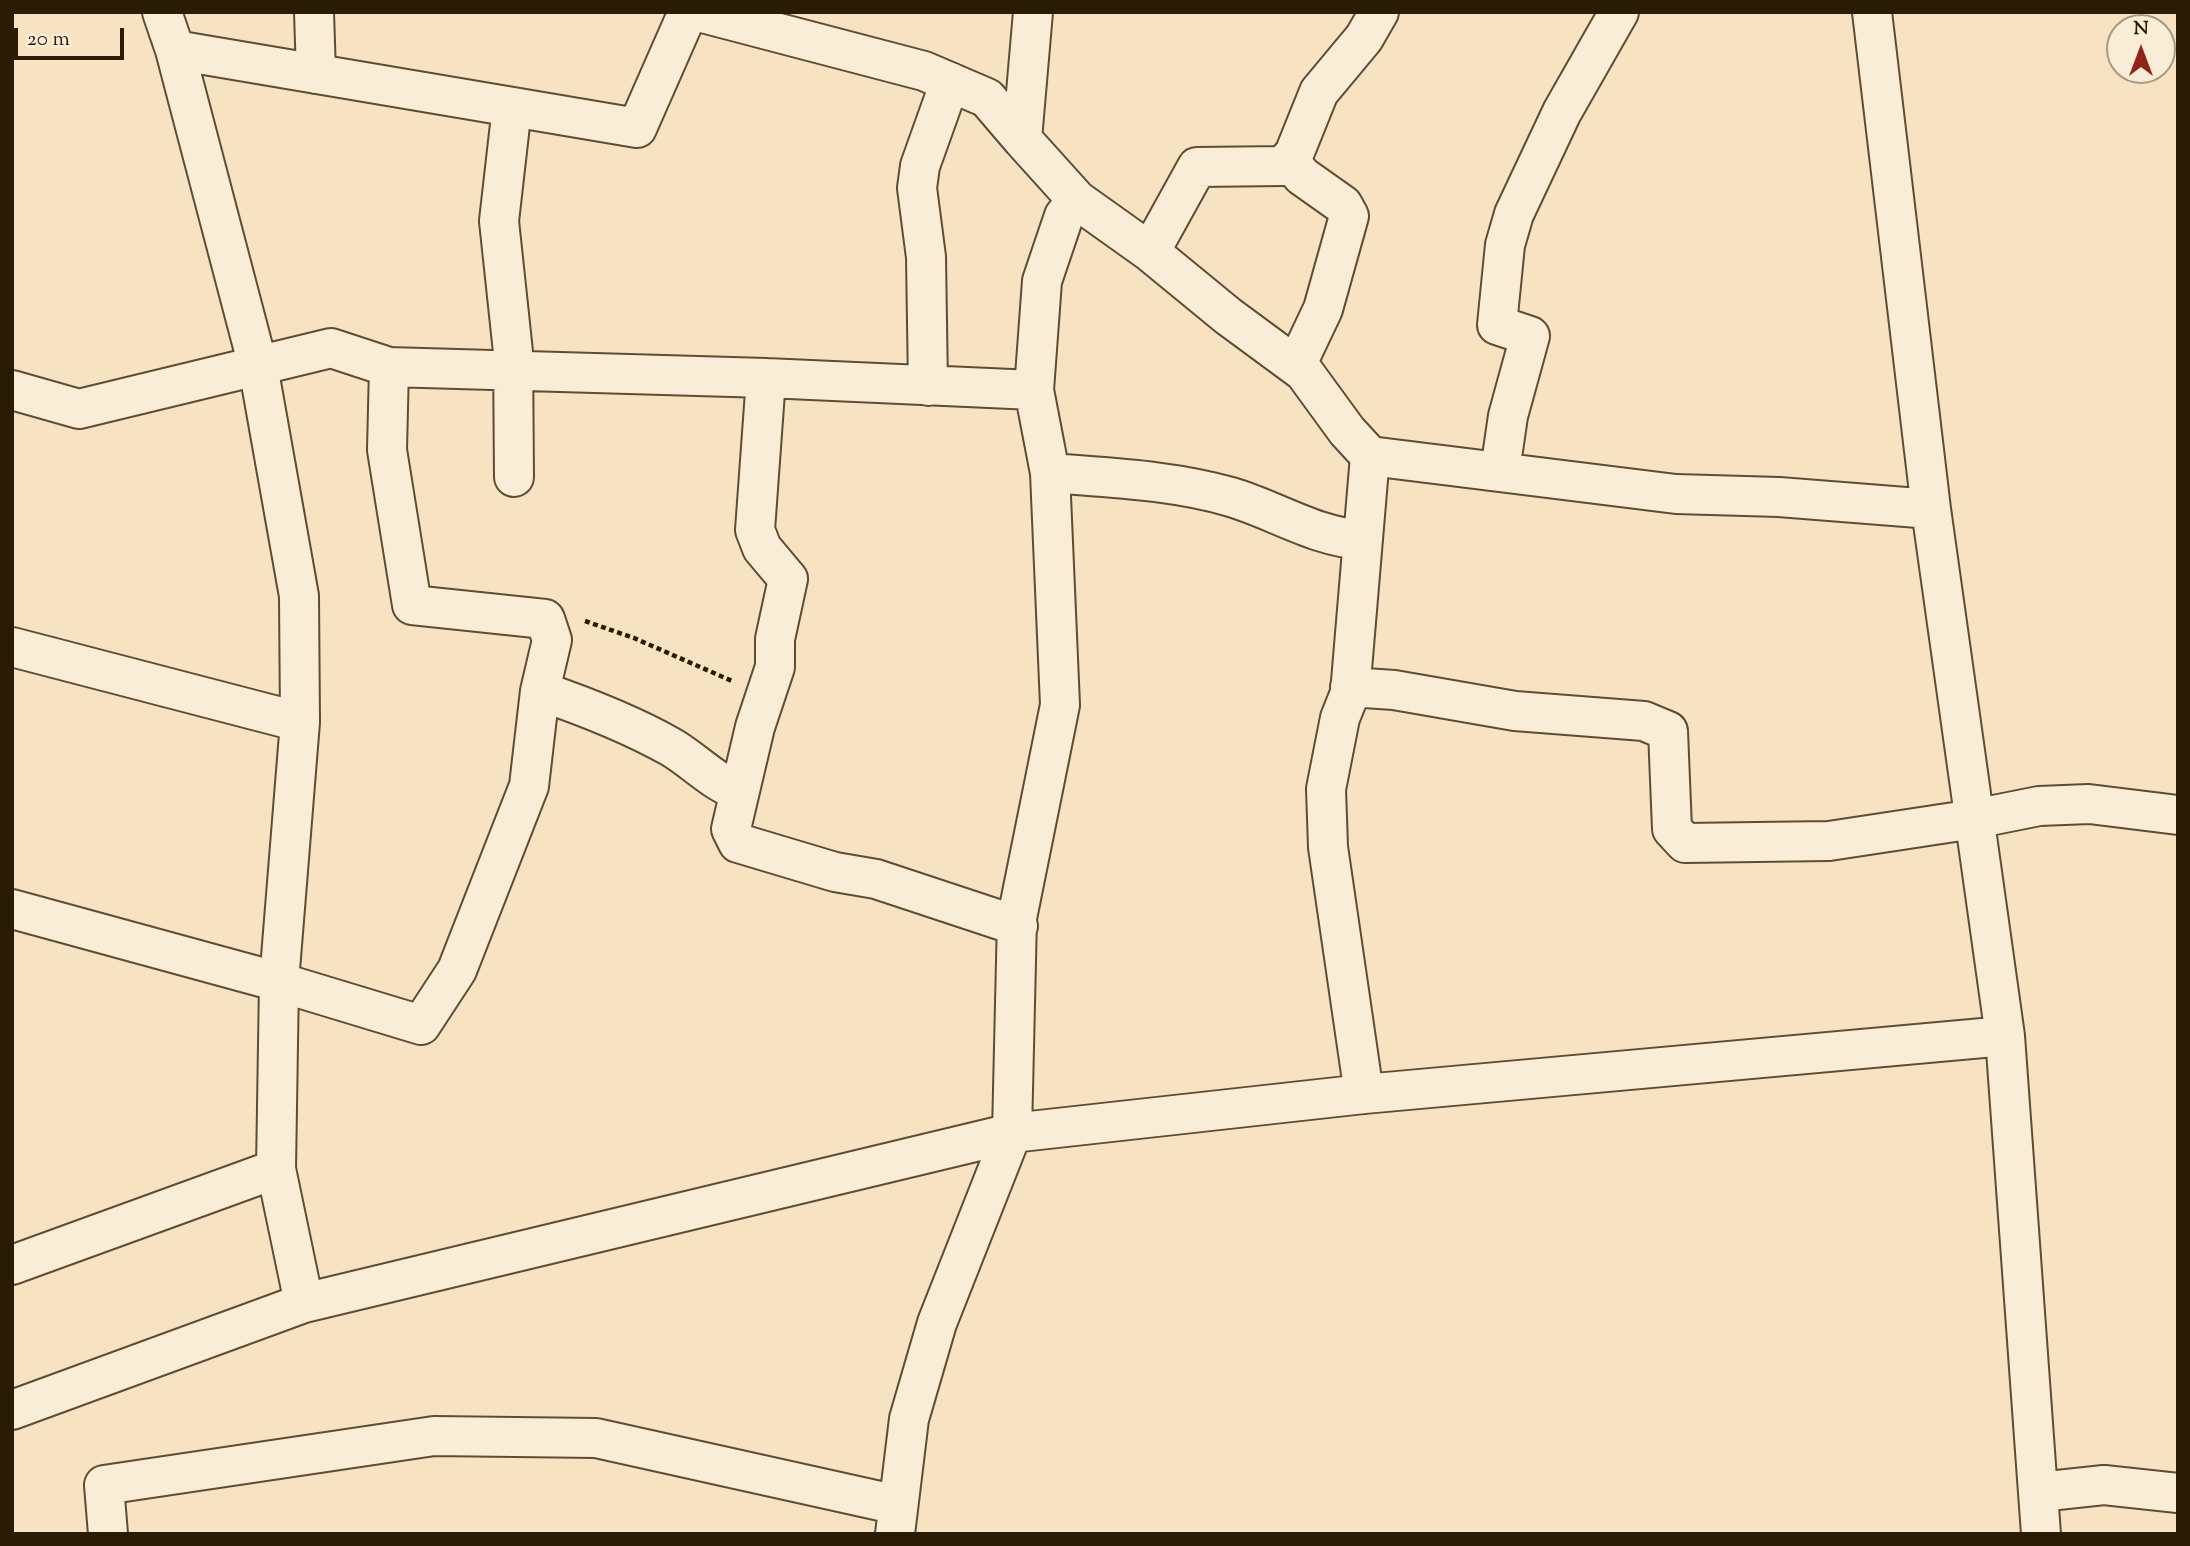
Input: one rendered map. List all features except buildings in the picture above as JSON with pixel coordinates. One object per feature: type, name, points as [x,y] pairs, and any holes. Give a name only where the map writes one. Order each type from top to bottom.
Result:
[{"type":"street","points":[[162,12],[175,51],[258,366],[299,596],[300,722],[279,982],[276,1169],[304,1303]]},
{"type":"street","points":[[314,12],[316,74]]},
{"type":"street","points":[[175,51],[637,128],[688,12]]},
{"type":"street","points":[[699,12],[924,71],[987,99],[1077,200],[1150,252],[1228,316],[1304,372],[1347,431],[1370,456],[1676,494],[1779,497],[1931,509]]},
{"type":"street","points":[[1022,138],[1033,12]]},
{"type":"street","points":[[1150,252],[1197,167],[1283,166],[1289,160],[1294,154],[1319,92],[1364,38],[1379,12]]},
{"type":"street","points":[[1500,471],[1508,416],[1530,336],[1497,326],[1505,245],[1514,214],[1562,112],[1619,12]]},
{"type":"street","points":[[1872,12],[1931,509],[2005,1036],[2041,1534]]},
{"type":"street","points":[[928,386],[926,257],[917,188],[920,166],[950,82]]},
{"type":"street","points":[[513,107],[499,221],[513,352],[514,477]]},
{"type":"street","points":[[1289,160],[1302,176],[1343,205],[1349,216],[1323,309],[1296,366]]},
{"type":"street","points":[[108,1534],[104,1485],[434,1436],[596,1438],[897,1519],[909,1419],[937,1323],[1012,1133],[1017,918],[1060,705],[1050,473],[1034,390],[1042,281],[1064,216],[1077,200]]},
{"type":"street","points":[[12,390],[79,409],[331,348],[389,367],[766,378],[1034,390]]},
{"type":"street","points":[[12,909],[279,982],[421,1025],[457,970],[529,786],[540,691],[552,640],[545,619],[412,605],[387,450],[389,367]]},
{"type":"street","points":[[766,378],[755,530],[762,548],[788,579],[775,639],[775,667],[755,727],[731,829],[738,843],[835,872],[876,879],[1018,926]]},
{"type":"street","points":[[1364,1094],[1328,847],[1326,789],[1340,718],[1350,693],[1370,456]]},
{"type":"street","points":[[1050,473],[1159,481],[1191,487],[1232,497],[1263,508],[1277,517],[1343,539],[1363,540]]},
{"type":"street","points":[[12,647],[300,722]]},
{"type":"street","points":[[1350,687],[1394,690],[1515,711],[1644,720],[1668,731],[1672,829],[1685,843],[1829,841],[1974,819],[2039,806],[2089,804],[2178,815]]},
{"type":"street","points":[[540,691],[572,702],[667,745],[726,787],[740,791]]},
{"type":"street","points":[[12,1410],[304,1303],[1012,1133],[1364,1094],[2005,1036]]},
{"type":"street","points":[[12,1265],[276,1169]]},
{"type":"street","points":[[2039,1492],[2104,1485],[2178,1493]]},
{"type":"path","points":[[549,629],[574,617],[634,638],[766,695]]}]
